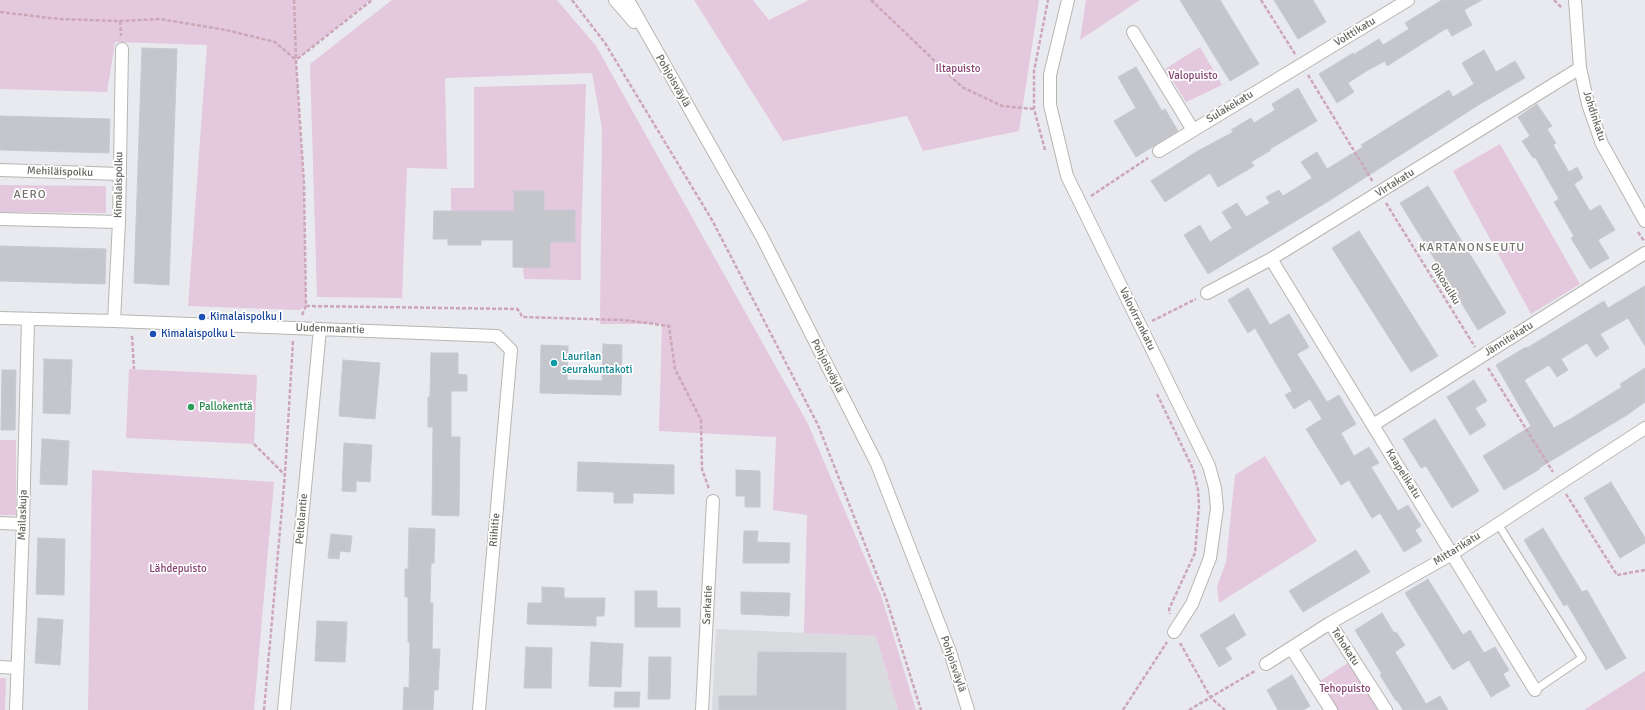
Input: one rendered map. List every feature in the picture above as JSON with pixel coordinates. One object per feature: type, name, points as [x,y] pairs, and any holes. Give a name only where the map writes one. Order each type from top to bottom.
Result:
[{"type":"street","name":"Pohjoisväylä","points":[[615,0],[649,39]]},
{"type":"street","name":"Pohjoisväylä","points":[[628,0],[762,237],[877,464],[950,652],[968,710]]},
{"type":"street","name":"Valovirrankatu","points":[[1068,0],[1050,75],[1050,104],[1067,176],[1209,466],[1215,495],[1217,508],[1210,558],[1192,604],[1174,632]]},
{"type":"street","name":"Volttikatu","points":[[1301,64],[1408,0]]},
{"type":"street","name":"Johdinkatu","points":[[1575,0],[1580,68],[1588,104],[1602,144],[1645,221]]},
{"type":"street","points":[[1133,32],[1193,130]]},
{"type":"street","name":"Kimalaispolku","points":[[114,321],[119,222],[122,49]]},
{"type":"street","name":"Sulakekatu","points":[[1159,151],[1301,64]]},
{"type":"street","name":"Virtakatu","points":[[1207,293],[1271,259],[1580,68]]},
{"type":"street","name":"Mehiläispolku","points":[[0,170],[120,174]]},
{"type":"street","points":[[0,219],[119,222]]},
{"type":"street","name":"Jännitekatu","points":[[1373,425],[1645,253]]},
{"type":"street","name":"Kaapelikatu","points":[[1271,259],[1535,690]]},
{"type":"street","name":"Uudenmaantie","points":[[0,318],[497,336],[511,350]]},
{"type":"street","name":"Mailaskuja","points":[[16,710],[23,524],[28,319]]},
{"type":"street","name":"Peltolantie","points":[[284,710],[320,329]]},
{"type":"street","name":"Riihitie","points":[[479,710],[511,350]]},
{"type":"street","name":"Mittarikatu","points":[[1266,664],[1330,623],[1452,554],[1645,428]]},
{"type":"street","name":"Sarkatie","points":[[702,710],[713,501]]},
{"type":"street","points":[[0,524],[23,524]]},
{"type":"street","name":"Tehokatu","points":[[1330,623],[1386,710]]},
{"type":"street","points":[[1291,648],[1331,710]]},
{"type":"street","points":[[0,667],[17,668]]},
{"type":"lane","points":[[1498,524],[1582,658],[1535,690]]},
{"type":"path","points":[[0,12],[59,19],[120,21],[160,19],[226,30],[275,42],[296,60],[294,0]]},
{"type":"path","points":[[572,0],[605,43],[712,220],[818,426],[886,598],[920,710]]},
{"type":"path","points":[[871,0],[962,87],[1002,106],[1034,110]]},
{"type":"path","points":[[1046,153],[1034,110],[1034,72],[1048,0]]},
{"type":"path","name":"Oikosulku","points":[[1261,0],[1379,193],[1617,575],[1645,570]]},
{"type":"path","points":[[1554,0],[1564,10]]},
{"type":"path","points":[[1080,203],[1159,151]]},
{"type":"path","points":[[1141,327],[1207,293]]},
{"type":"path","points":[[306,306],[517,309],[522,317],[624,320],[669,326],[675,369],[701,420],[702,469],[713,501]]},
{"type":"path","points":[[132,336],[134,369]]},
{"type":"path","points":[[1156,391],[1193,469],[1198,490],[1199,506],[1194,553],[1169,609],[1174,632],[1211,698],[1225,710]]},
{"type":"path","points":[[254,444],[285,474]]},
{"type":"path","points":[[1122,710],[1174,632]]},
{"type":"path","points":[[1189,710],[1266,664]]},
{"type":"shaded area","points":[[716,629],[876,636],[898,710],[712,710]]},
{"type":"green space","points":[[0,0],[370,0],[296,60],[304,183],[306,306],[300,310],[188,306],[207,45],[115,42],[107,92],[0,89]]},
{"type":"green space","points":[[392,0],[557,0],[596,46],[808,424],[882,598],[916,710],[898,710],[876,636],[804,633],[807,515],[773,510],[776,437],[659,431],[662,324],[600,324],[602,128],[592,73],[445,78],[447,169],[407,168],[402,298],[317,297],[310,64]]},
{"type":"green space","name":"Iltapuisto","points":[[694,0],[753,0],[769,20],[809,0],[1039,0],[1019,131],[923,151],[907,116],[783,141]]},
{"type":"green space","points":[[1086,0],[1140,0],[1080,40]]},
{"type":"green space","name":"Valopuisto","points":[[1200,47],[1222,85],[1186,102],[1165,69]]},
{"type":"green space","points":[[586,84],[581,280],[524,279],[523,267],[550,267],[550,250],[547,249],[547,242],[575,242],[575,210],[544,210],[544,191],[515,191],[514,211],[451,211],[451,188],[474,188],[474,87]]},
{"type":"green space","points":[[1500,144],[1580,284],[1531,314],[1453,171]]},
{"type":"green space","points":[[0,185],[106,186],[106,213],[0,212]]},
{"type":"green space","name":"Pallokenttä","points":[[129,369],[257,375],[254,444],[126,438]]},
{"type":"green space","points":[[0,440],[16,440],[16,515],[0,515]]},
{"type":"green space","points":[[1265,456],[1317,541],[1219,603],[1217,587],[1226,562],[1235,475]]},
{"type":"green space","name":"Lähdepuisto","points":[[92,470],[274,482],[254,710],[88,710]]},
{"type":"green space","name":"Tehopuisto","points":[[1348,663],[1378,710],[1337,710],[1320,681]]},
{"type":"green space","points":[[1645,671],[1645,710],[1584,710]]},
{"type":"green space","points":[[0,678],[6,678],[5,710],[0,710]]},
{"type":"building","points":[[1180,0],[1220,0],[1259,64],[1230,81]]},
{"type":"building","points":[[1274,0],[1313,0],[1326,22],[1298,39]]},
{"type":"building","points":[[1442,0],[1482,0],[1464,10],[1472,25],[1452,36],[1447,28],[1387,66],[1385,61],[1368,70],[1348,83],[1354,92],[1337,103],[1319,74],[1379,39],[1383,45],[1409,29],[1405,23]]},
{"type":"building","points":[[142,48],[177,49],[169,285],[134,283]]},
{"type":"building","points":[[1484,50],[1496,72],[1515,61],[1525,78],[1480,104],[1327,202],[1208,274],[1184,235],[1200,225],[1210,242],[1232,228],[1222,212],[1237,203],[1246,217],[1270,203],[1266,197],[1279,190],[1283,196],[1312,178],[1301,162],[1317,152],[1327,169],[1363,147],[1361,145],[1449,90],[1453,97],[1474,84],[1462,63]]},
{"type":"building","points":[[1136,67],[1162,111],[1165,109],[1178,131],[1136,157],[1114,121],[1136,108],[1118,77]]},
{"type":"building","points":[[1298,88],[1317,121],[1270,149],[1271,150],[1251,162],[1254,166],[1218,187],[1210,173],[1165,202],[1151,181],[1196,152],[1233,132],[1231,130],[1251,118],[1254,123],[1275,110],[1272,104]]},
{"type":"building","points":[[1537,104],[1552,126],[1547,129],[1556,143],[1553,145],[1569,172],[1577,167],[1583,178],[1574,184],[1590,211],[1600,205],[1615,230],[1598,240],[1609,258],[1590,269],[1571,238],[1574,236],[1554,202],[1559,199],[1535,157],[1533,158],[1522,141],[1530,136],[1518,117]]},
{"type":"building","points":[[0,116],[110,119],[109,153],[0,150]]},
{"type":"building","points":[[1428,186],[1506,313],[1478,330],[1400,203]]},
{"type":"building","points":[[514,191],[544,191],[544,210],[575,210],[575,242],[550,242],[550,268],[513,267],[513,240],[481,240],[481,245],[448,245],[448,239],[433,239],[434,211],[514,211]]},
{"type":"building","points":[[1359,231],[1438,356],[1411,372],[1332,248]]},
{"type":"building","points":[[0,246],[106,249],[105,284],[0,281]]},
{"type":"building","points":[[1645,286],[1645,346],[1628,318],[1600,334],[1609,348],[1596,357],[1587,343],[1561,359],[1568,370],[1557,377],[1549,365],[1524,380],[1554,428],[1622,387],[1620,384],[1645,368],[1645,402],[1627,415],[1504,490],[1483,456],[1531,426],[1496,365],[1604,301],[1608,308]]},
{"type":"building","points":[[1248,288],[1270,325],[1289,314],[1309,347],[1297,354],[1327,402],[1339,395],[1356,424],[1341,433],[1354,456],[1369,447],[1379,463],[1371,467],[1398,511],[1408,505],[1421,526],[1415,530],[1422,541],[1404,552],[1380,513],[1372,518],[1349,480],[1341,485],[1306,429],[1322,419],[1310,399],[1294,409],[1285,395],[1292,391],[1255,328],[1248,333],[1228,300]]},
{"type":"building","name":"Laurilan seurakuntakoti","points":[[603,344],[622,345],[621,395],[540,393],[541,345],[568,346],[567,380],[602,381]]},
{"type":"building","points":[[431,353],[458,353],[458,374],[467,375],[467,391],[451,391],[451,437],[460,437],[459,516],[432,515],[433,427],[428,427],[428,397],[430,397]]},
{"type":"building","points":[[44,359],[72,360],[70,414],[43,413]]},
{"type":"building","points":[[343,360],[380,363],[375,419],[339,416]]},
{"type":"building","points":[[2,370],[16,370],[15,430],[1,430]]},
{"type":"building","points":[[1474,380],[1487,401],[1475,408],[1486,425],[1470,435],[1447,397]]},
{"type":"building","points":[[1435,419],[1479,491],[1452,508],[1426,466],[1421,468],[1403,439]]},
{"type":"building","points":[[42,439],[69,441],[67,485],[40,484]]},
{"type":"building","points":[[344,443],[372,445],[370,482],[356,481],[356,492],[342,491]]},
{"type":"building","points":[[578,462],[674,465],[674,494],[633,493],[633,503],[614,503],[614,492],[577,491]]},
{"type":"building","points":[[736,470],[760,471],[760,507],[745,507],[745,496],[736,496]]},
{"type":"building","points":[[1611,482],[1645,538],[1645,543],[1620,558],[1584,498]]},
{"type":"building","points":[[409,528],[435,529],[434,563],[431,563],[430,603],[433,603],[432,649],[440,649],[438,690],[434,690],[433,710],[403,710],[404,687],[409,688],[410,642],[408,642],[408,597],[405,597],[405,569],[408,569]]},
{"type":"building","points":[[1543,528],[1582,592],[1587,590],[1626,658],[1606,670],[1567,604],[1564,606],[1524,540]]},
{"type":"building","points":[[744,531],[758,531],[757,542],[790,543],[789,563],[743,563]]},
{"type":"building","points":[[331,534],[352,536],[350,552],[340,551],[339,559],[328,558]]},
{"type":"building","points":[[38,538],[65,539],[64,595],[36,594]]},
{"type":"building","points":[[1356,550],[1370,572],[1303,612],[1289,591]]},
{"type":"building","points":[[1428,579],[1463,635],[1470,630],[1484,653],[1495,647],[1509,670],[1503,674],[1510,686],[1491,697],[1469,660],[1453,670],[1405,593]]},
{"type":"building","points":[[542,587],[564,588],[564,598],[605,598],[604,616],[596,616],[596,626],[527,624],[528,603],[542,603]]},
{"type":"building","points":[[635,591],[657,591],[657,608],[680,608],[680,627],[635,627]]},
{"type":"building","points":[[741,592],[790,593],[789,616],[741,614]]},
{"type":"building","points":[[1382,613],[1394,633],[1396,632],[1405,645],[1395,652],[1426,704],[1440,696],[1448,710],[1403,710],[1397,700],[1396,701],[1380,675],[1382,674],[1355,630]]},
{"type":"building","points":[[1234,614],[1246,635],[1225,648],[1232,659],[1219,667],[1200,635]]},
{"type":"building","points":[[38,618],[63,620],[60,665],[35,663]]},
{"type":"building","points":[[317,621],[347,622],[345,662],[315,661]]},
{"type":"building","points":[[591,642],[623,644],[621,687],[589,686]]},
{"type":"building","points":[[526,647],[552,648],[551,688],[524,688]]},
{"type":"building","points":[[758,652],[846,653],[846,710],[719,710],[719,696],[757,696]]},
{"type":"building","points":[[649,657],[671,657],[670,699],[648,699]]},
{"type":"building","points":[[1292,675],[1310,706],[1303,710],[1278,710],[1267,690]]},
{"type":"building","points":[[615,692],[640,692],[639,707],[614,707]]},
{"type":"place","name":"Kimalaispolku I","points":[[202,317]]},
{"type":"place","name":"Kimalaispolku L","points":[[153,334]]},
{"type":"place","name":"Laurilan seurakuntakoti","points":[[554,363]]},
{"type":"place","name":"Pallokenttä","points":[[191,407]]},
{"type":"district","name":"AERO","points":[[30,195]]},
{"type":"district","name":"KARTANONSEUTU","points":[[1472,248]]}]
